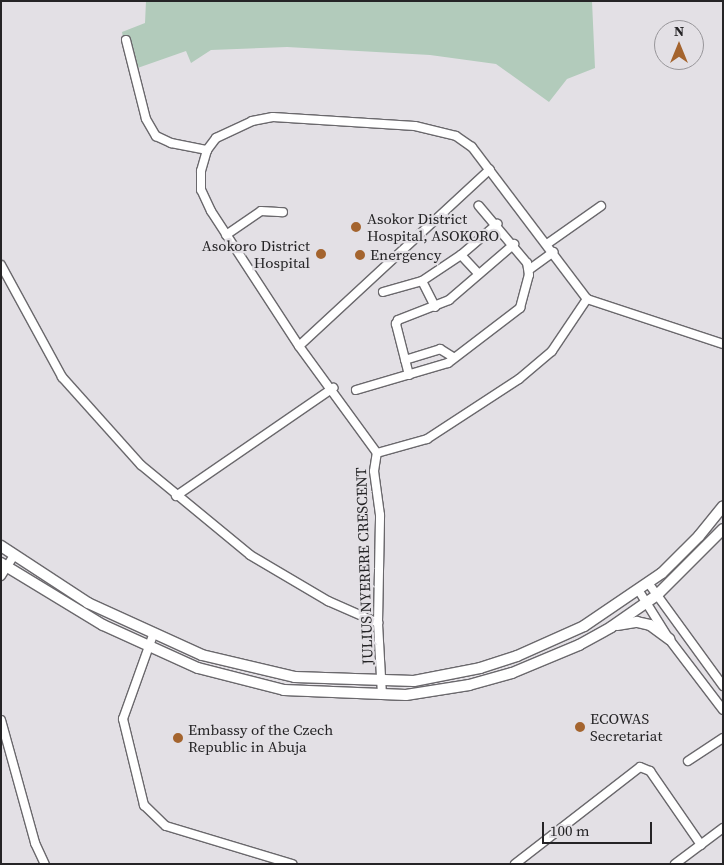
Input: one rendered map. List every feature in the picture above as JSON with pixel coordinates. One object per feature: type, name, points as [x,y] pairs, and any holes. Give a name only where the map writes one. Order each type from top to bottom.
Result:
[{"type":"main road","points":[[1,546],[88,603],[153,635],[202,655],[260,671],[331,680],[382,682],[442,677],[517,656],[584,626],[639,591],[684,553],[723,506]]},
{"type":"main road","points":[[3,569],[70,607],[148,647],[198,668],[258,685],[320,693],[382,695],[430,693],[512,673],[611,627],[657,595],[723,529]]},
{"type":"main road","points":[[611,627],[636,622],[650,625],[669,639]]},
{"type":"street","points":[[126,40],[146,119],[156,136],[170,143],[208,150],[216,138],[231,130],[252,121],[273,117],[415,126],[456,136],[472,147],[490,169],[554,252],[587,299],[723,344]]},
{"type":"street","name":"JULIUS NYERERE CRESCENT","points":[[208,150],[201,171],[201,190],[226,235],[299,346],[333,388],[377,453],[374,471],[380,514],[378,623],[382,695]]},
{"type":"street","points":[[299,346],[490,169]]},
{"type":"street","points":[[479,206],[514,244],[530,270]]},
{"type":"street","points":[[547,244],[601,206]]},
{"type":"street","points":[[226,235],[261,211],[283,212]]},
{"type":"street","points":[[383,292],[422,282],[461,255],[497,224]]},
{"type":"street","points":[[409,375],[396,324],[398,320],[435,308],[449,300],[514,244]]},
{"type":"street","points":[[356,390],[448,363],[520,308],[530,270],[554,252]]},
{"type":"street","points":[[461,255],[479,274]]},
{"type":"street","points":[[1,265],[62,377],[141,464],[176,496],[267,566],[328,601],[378,623]]},
{"type":"street","points":[[422,282],[435,308]]},
{"type":"street","points":[[377,453],[427,439],[519,379],[552,351],[587,299]]},
{"type":"street","points":[[405,360],[440,349],[453,358]]},
{"type":"street","points":[[176,496],[333,388]]},
{"type":"street","points":[[3,569],[14,556]]},
{"type":"street","points":[[648,584],[723,686]]},
{"type":"street","points":[[639,591],[669,639],[721,705]]},
{"type":"street","points":[[153,635],[123,719],[139,791],[150,813],[166,826],[292,864]]},
{"type":"street","points":[[1,720],[35,844],[45,864]]},
{"type":"street","points":[[688,761],[723,738]]},
{"type":"street","points":[[1,759],[10,757]]},
{"type":"street","points":[[515,864],[635,770],[644,767],[701,845]]},
{"type":"street","points":[[675,864],[723,828]]},
{"type":"green space","points":[[146,1],[592,1],[595,68],[567,79],[549,102],[496,64],[430,55],[287,47],[211,50],[191,63],[186,51],[129,71],[122,32],[145,23]]},
{"type":"place","name":"Asokor District Hospital, ASOKORO","points":[[356,227]]},
{"type":"place","name":"Asokoro District Hospital","points":[[321,254]]},
{"type":"place","name":"Energency","points":[[360,255]]},
{"type":"place","name":"ECOWAS Secretariat","points":[[580,727]]},
{"type":"place","name":"Embassy of the Czech Republic in Abuja","points":[[178,738]]}]
